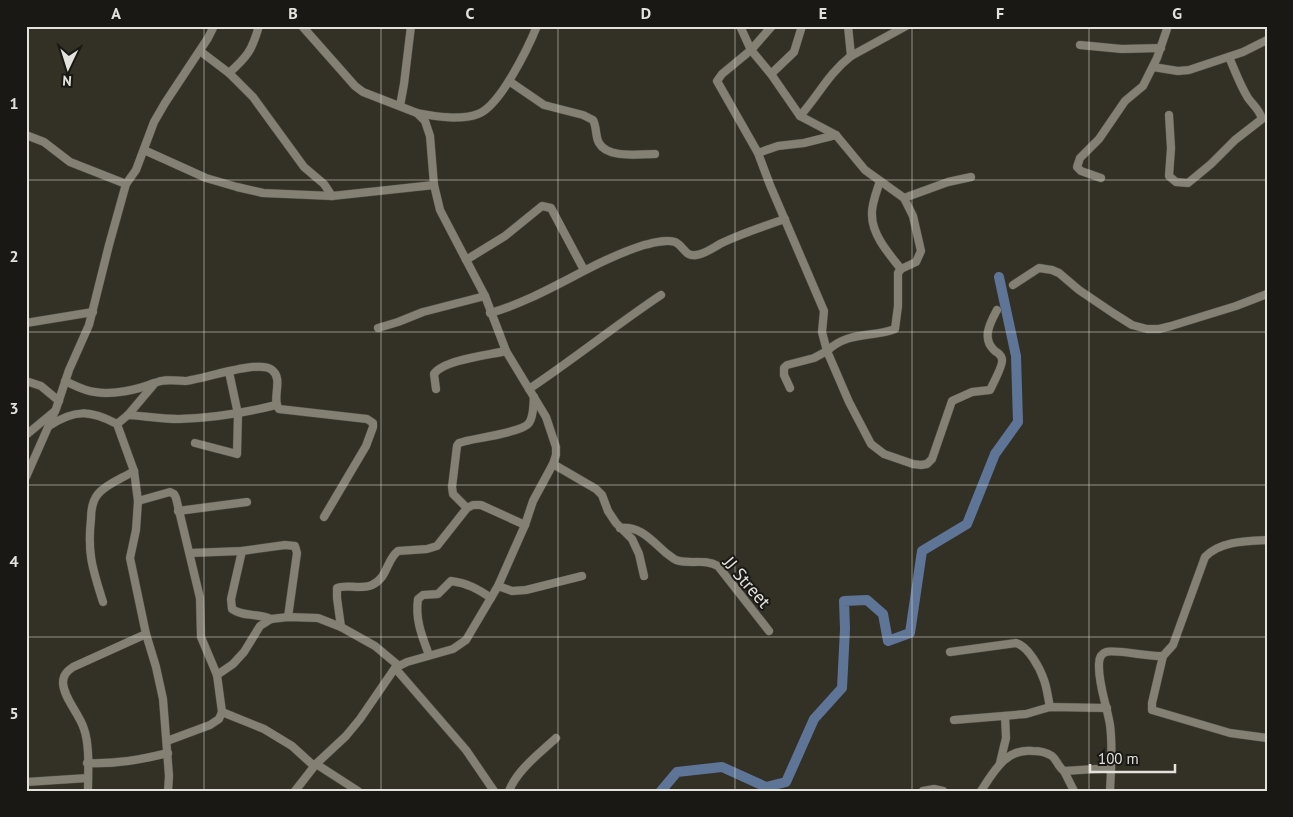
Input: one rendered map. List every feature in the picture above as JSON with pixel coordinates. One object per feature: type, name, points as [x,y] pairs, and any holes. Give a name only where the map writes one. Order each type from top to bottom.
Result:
[{"type":"street","points":[[26,477],[85,337],[126,184],[136,170],[154,122],[164,102],[200,51],[214,26]]},
{"type":"street","points":[[229,73],[244,60],[252,49],[259,26]]},
{"type":"street","points":[[302,26],[355,86],[363,92],[417,112],[454,118],[477,115],[491,104],[529,47],[537,26]]},
{"type":"street","points":[[400,106],[411,26]]},
{"type":"street","points":[[740,26],[751,50],[771,74],[800,116],[836,135],[860,164],[904,198],[913,216],[921,250],[916,262],[901,269],[898,273],[898,306],[895,329],[852,337],[840,341],[821,355],[787,365],[784,368],[784,375],[790,388]]},
{"type":"street","points":[[772,26],[751,50],[722,74],[717,81],[758,153],[824,311],[822,332],[827,351],[871,444],[891,457],[921,465],[927,464],[936,454],[952,401],[972,392],[990,390],[993,385],[1002,359],[1001,355],[990,345],[987,336],[989,325],[997,310]]},
{"type":"street","points":[[771,74],[794,52],[802,26]]},
{"type":"street","points":[[848,26],[851,56]]},
{"type":"street","points":[[800,116],[835,69],[851,56],[906,26]]},
{"type":"street","points":[[1101,178],[1081,171],[1077,167],[1080,158],[1099,139],[1125,101],[1142,88],[1161,48],[1168,26]]},
{"type":"street","points":[[1153,67],[1182,71],[1229,57],[1267,40]]},
{"type":"street","points":[[1080,45],[1122,50],[1161,48]]},
{"type":"street","points":[[200,51],[229,73],[253,97],[304,167],[324,184],[332,196]]},
{"type":"street","points":[[1169,115],[1171,148],[1169,176],[1176,182],[1188,182],[1212,164],[1235,140],[1262,118],[1241,86],[1229,57]]},
{"type":"street","points":[[508,81],[544,105],[594,120],[598,142],[607,150],[630,155],[655,154]]},
{"type":"street","points":[[295,791],[315,765],[356,725],[397,667],[429,655],[453,649],[466,640],[498,586],[525,525],[533,501],[553,464],[556,447],[546,417],[506,351],[485,296],[440,210],[434,184],[428,128],[417,112]]},
{"type":"street","points":[[26,135],[44,142],[70,162],[126,184]]},
{"type":"street","points":[[758,153],[778,146],[804,143],[836,135]]},
{"type":"street","points":[[144,150],[206,178],[237,188],[264,193],[332,196],[434,184]]},
{"type":"street","points":[[904,198],[948,182],[971,178]]},
{"type":"street","points":[[880,181],[872,214],[874,225],[884,248],[901,269]]},
{"type":"street","points":[[466,260],[504,236],[542,206],[547,206],[551,208],[584,270]]},
{"type":"street","points":[[490,313],[511,307],[584,270],[646,245],[676,243],[686,254],[696,256],[737,236],[784,219]]},
{"type":"street","points":[[1013,285],[1039,268],[1052,270],[1132,325],[1159,330],[1267,294]]},
{"type":"street","points":[[529,389],[572,360],[623,320],[661,294]]},
{"type":"street","points":[[378,328],[423,312],[485,296]]},
{"type":"street","points":[[26,323],[93,312]]},
{"type":"street","points":[[436,390],[434,374],[438,369],[506,351]]},
{"type":"street","points":[[65,381],[96,393],[141,388],[170,380],[185,381],[254,366],[265,367],[272,370],[276,375],[276,405],[279,409],[287,412],[371,420],[373,427],[366,446],[324,517]]},
{"type":"street","points":[[195,444],[237,454],[238,414],[229,372]]},
{"type":"street","points":[[26,381],[41,386],[59,401]]},
{"type":"street","points":[[117,424],[128,415],[155,383]]},
{"type":"street","points":[[467,508],[454,494],[452,487],[457,446],[466,441],[516,431],[526,427],[530,423],[533,414],[534,397]]},
{"type":"street","points":[[128,415],[176,419],[209,418],[238,414],[276,405]]},
{"type":"street","points":[[26,435],[56,409]]},
{"type":"street","points":[[49,426],[64,416],[76,414],[91,414],[117,424],[134,471],[138,501],[136,530],[130,558],[146,634],[163,699],[170,776],[168,791]]},
{"type":"street","points":[[553,464],[596,489],[602,495],[608,511],[620,528],[632,539],[639,554],[644,576]]},
{"type":"street","points":[[103,602],[90,559],[91,512],[97,495],[104,488],[134,471]]},
{"type":"street","points":[[138,501],[170,492],[176,498],[200,598],[201,637],[210,654],[217,675],[222,712],[219,718],[210,725],[166,740]]},
{"type":"street","points":[[178,511],[247,502]]},
{"type":"street","points":[[341,627],[336,598],[337,588],[357,588],[372,585],[380,580],[387,570],[394,553],[436,546],[467,508],[473,505],[481,505],[525,525]]},
{"type":"street","name":"JJ Street","points":[[620,528],[638,529],[674,560],[711,562],[718,566],[769,631]]},
{"type":"street","points":[[1267,540],[1219,546],[1205,556],[1172,645],[1163,656],[1152,703],[1152,710],[1230,733],[1267,738]]},
{"type":"street","points":[[190,553],[242,551],[285,545],[295,546],[297,553],[288,617]]},
{"type":"street","points":[[242,551],[231,599],[232,608],[242,613],[261,615],[271,619]]},
{"type":"street","points":[[498,586],[512,590],[526,590],[582,576]]},
{"type":"street","points":[[429,655],[419,629],[416,612],[418,599],[423,596],[438,594],[451,581],[462,582],[476,588],[491,598]]},
{"type":"street","points":[[217,675],[233,664],[244,652],[260,626],[271,619],[288,617],[318,618],[341,627],[375,646],[397,667],[466,750],[494,791]]},
{"type":"street","points":[[88,791],[87,748],[84,728],[64,688],[63,680],[66,672],[72,667],[146,634]]},
{"type":"street","points":[[950,652],[1016,643],[1021,644],[1028,652],[1044,680],[1050,707]]},
{"type":"street","points":[[1112,790],[1111,738],[1099,671],[1100,657],[1102,654],[1110,651],[1163,656]]},
{"type":"street","points":[[954,720],[1026,714],[1050,707],[1107,708]]},
{"type":"street","points":[[222,712],[264,729],[292,746],[315,765],[358,791]]},
{"type":"street","points":[[1000,764],[1006,738],[1005,716]]},
{"type":"street","points":[[509,791],[525,768],[556,738]]},
{"type":"street","points":[[981,791],[1000,764],[1012,753],[1021,750],[1047,753],[1054,758],[1064,771],[1074,791]]},
{"type":"street","points":[[87,763],[120,763],[168,753]]},
{"type":"street","points":[[1064,771],[1111,768]]},
{"type":"street","points":[[26,782],[88,778]]},
{"type":"street","points":[[922,791],[934,789],[943,791]]},
{"type":"waterway","points":[[661,791],[677,772],[722,767],[766,787],[786,782],[814,719],[842,688],[845,629],[844,601],[867,600],[883,614],[888,641],[910,633],[922,551],[967,524],[995,454],[1018,422],[1016,356],[999,277]]}]
